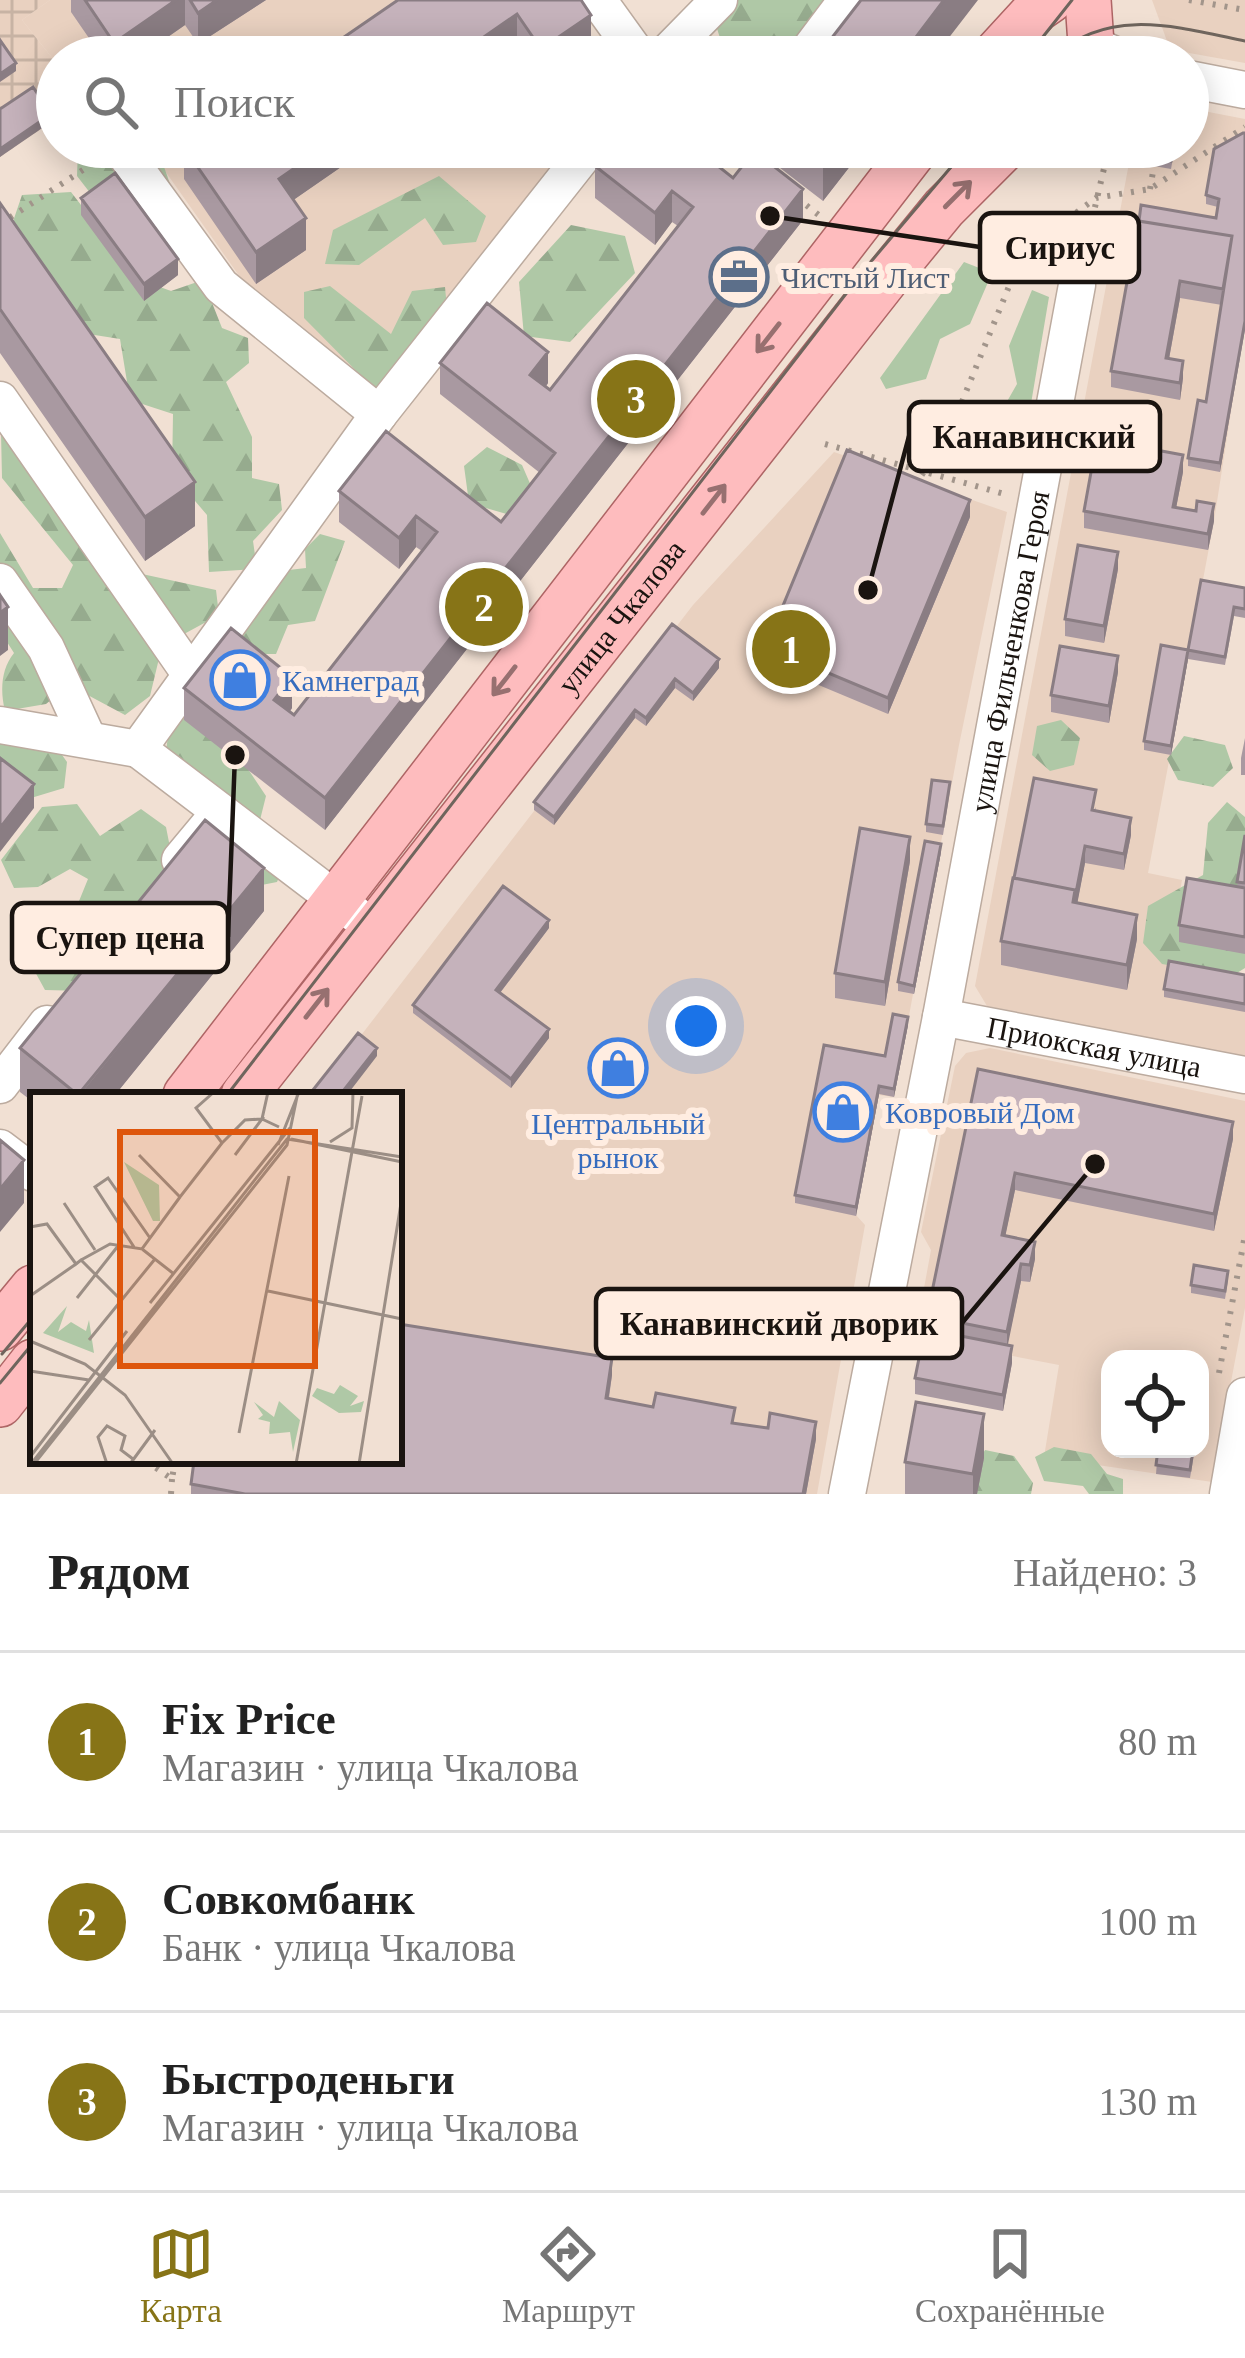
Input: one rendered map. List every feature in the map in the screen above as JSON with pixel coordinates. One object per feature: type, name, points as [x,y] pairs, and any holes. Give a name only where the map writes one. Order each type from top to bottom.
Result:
[{"type":"main road","points":[[1012,36],[1050,0]]},
{"type":"main road","name":"улица Чкалова","points":[[189,1092],[901,168]]},
{"type":"main road","name":"улица Чкалова","points":[[246,1092],[885,280],[984,168]]},
{"type":"main road","points":[[0,1328],[30,1292]]},
{"type":"main road","points":[[0,1404],[30,1366]]},
{"type":"street","points":[[598,0],[624,36]]},
{"type":"street","points":[[684,36],[719,0]]},
{"type":"street","points":[[820,36],[847,0]]},
{"type":"street","points":[[1209,84],[1245,91]]},
{"type":"street","points":[[122,168],[221,286],[379,414]]},
{"type":"street","points":[[138,748],[379,414],[573,168]]},
{"type":"street","name":"улица Фильченкова Героя","points":[[847,1494],[1077,285]]},
{"type":"street","points":[[0,400],[191,675]]},
{"type":"street","points":[[0,582],[46,648],[87,737]]},
{"type":"street","points":[[0,725],[138,748],[376,929]]},
{"type":"street","points":[[160,884],[220,812]]},
{"type":"street","points":[[3,1075],[74,991]]},
{"type":"street","name":"Приокская улица","points":[[941,1017],[1245,1075]]},
{"type":"street","points":[[0,1148],[30,1171]]},
{"type":"street","points":[[1228,1494],[1231,1392]]},
{"type":"path","points":[[1190,0],[1245,10]]},
{"type":"path","points":[[1209,150],[1245,127]]},
{"type":"path","points":[[0,224],[86,168]]},
{"type":"path","points":[[1077,285],[1104,168]]},
{"type":"path","points":[[1150,189],[1154,168]]},
{"type":"path","points":[[908,492],[948,436],[1023,251],[1096,198],[1150,189],[1182,168]]},
{"type":"path","points":[[782,186],[823,218]]},
{"type":"path","points":[[825,444],[1035,502]]},
{"type":"path","points":[[1231,1392],[1245,1235]]},
{"type":"path","points":[[150,1464],[172,1479]]},
{"type":"path","points":[[171,1494],[174,1464]]},
{"type":"shaded area","points":[[0,0],[50,0],[22,20],[36,38],[36,132],[0,157]]},
{"type":"shaded area","points":[[50,0],[559,0],[585,36],[36,38],[22,20]]},
{"type":"shaded area","points":[[1152,0],[1245,0],[1245,63],[1209,57],[1209,36],[1165,36]]},
{"type":"shaded area","points":[[1209,112],[1245,119],[1245,322],[1214,521],[1148,873],[1182,880],[1168,960],[1245,975],[1245,1057],[987,1006],[975,986],[1128,168],[1209,168]]},
{"type":"shaded area","points":[[163,168],[550,168],[377,387],[252,294]]},
{"type":"shaded area","name":"Центральный рынок","points":[[834,452],[1007,512],[894,1097],[879,1095],[856,1215],[865,1225],[817,1494],[192,1494],[402,1464],[402,1092],[317,1092],[693,605]]},
{"type":"shaded area","points":[[990,1048],[1245,1101],[1245,1308],[1212,1482],[1044,1457],[1059,1365],[915,1337],[931,1250],[921,1232],[955,1066],[966,1053]]},
{"type":"green space","points":[[732,0],[871,0],[843,36],[719,36],[714,19]]},
{"type":"green space","points":[[77,168],[164,168],[181,215],[167,238],[125,238],[77,176]]},
{"type":"green space","points":[[439,176],[486,216],[476,242],[443,245],[425,218],[359,265],[325,264],[333,230]]},
{"type":"green space","points":[[71,192],[138,279],[171,291],[203,280],[222,328],[248,338],[249,363],[226,382],[252,437],[252,478],[279,484],[282,510],[253,541],[257,569],[209,572],[207,515],[172,474],[173,414],[130,400],[120,339],[82,333],[6,242],[22,195]]},
{"type":"green space","points":[[571,225],[625,236],[635,273],[570,342],[524,336],[519,282]]},
{"type":"green space","points":[[964,262],[992,273],[970,324],[940,339],[926,379],[886,389],[880,378]]},
{"type":"green space","points":[[330,286],[391,334],[412,291],[445,287],[448,319],[380,395],[304,318],[304,292]]},
{"type":"green space","points":[[1032,290],[1049,297],[1023,451],[1001,412],[1017,384],[1009,346]]},
{"type":"green space","points":[[0,387],[142,574],[216,590],[219,615],[162,646],[150,696],[125,715],[69,685],[46,704],[5,711],[3,680],[14,653],[0,631],[0,533],[33,588],[62,588],[73,565],[2,478]]},
{"type":"green space","points":[[487,447],[522,465],[535,495],[513,516],[469,503],[464,466]]},
{"type":"green space","points":[[320,534],[345,541],[315,621],[288,625],[276,654],[247,654],[240,625],[280,571],[306,568],[305,549]]},
{"type":"green space","points":[[210,712],[266,796],[254,844],[284,865],[277,882],[252,887],[222,807],[165,758],[170,722]]},
{"type":"green space","points":[[1061,720],[1080,738],[1074,765],[1050,771],[1032,755],[1037,726]]},
{"type":"green space","points":[[38,721],[67,762],[64,788],[31,798],[0,773],[0,731]]},
{"type":"green space","points":[[1184,736],[1225,745],[1233,768],[1213,787],[1178,780],[1167,759]]},
{"type":"green space","points":[[1227,802],[1245,817],[1245,968],[1232,976],[1162,964],[1143,943],[1148,906],[1203,875],[1208,823]]},
{"type":"green space","points":[[77,804],[100,836],[141,809],[166,827],[176,878],[123,944],[93,946],[98,976],[85,991],[45,990],[17,939],[36,909],[77,906],[88,879],[70,869],[38,887],[14,888],[1,860],[42,807]]},
{"type":"green space","points":[[1054,1447],[1091,1454],[1107,1474],[1123,1479],[1123,1494],[1089,1494],[1083,1486],[1044,1481],[1035,1457]]},
{"type":"green space","points":[[985,1450],[1014,1456],[1033,1483],[1031,1494],[959,1494]]},
{"type":"building","points":[[85,0],[176,0],[124,36],[109,36]]},
{"type":"building","points":[[190,0],[217,0],[198,13]]},
{"type":"building","points":[[398,0],[581,0],[591,15],[560,36],[532,36],[517,14],[485,36],[346,36]]},
{"type":"building","points":[[861,0],[944,0],[917,36],[833,36]]},
{"type":"building","points":[[0,40],[16,63],[0,74]]},
{"type":"building","points":[[33,87],[36,92],[36,124],[0,149],[0,109]]},
{"type":"building","points":[[1243,133],[1245,321],[1220,463],[1188,458],[1198,400],[1206,402],[1232,236],[1139,221],[1141,205],[1216,218],[1219,199],[1206,195],[1214,149]]},
{"type":"building","points":[[198,168],[295,168],[279,179],[306,218],[256,252]]},
{"type":"building","points":[[598,168],[720,168],[733,178],[741,168],[776,168],[803,189],[325,798],[184,688],[231,628],[292,677],[274,700],[294,715],[437,532],[416,516],[399,538],[339,491],[386,431],[501,522],[555,453],[440,363],[487,303],[548,352],[530,375],[550,390],[693,207],[672,191],[655,213]]},
{"type":"building","points":[[115,173],[178,259],[144,284],[81,198]]},
{"type":"building","points":[[0,203],[195,482],[145,517],[0,309]]},
{"type":"building","points":[[1138,221],[1232,236],[1223,289],[1180,281],[1166,358],[1183,361],[1180,383],[1111,371]]},
{"type":"building","points":[[1097,439],[1183,455],[1173,507],[1196,511],[1197,501],[1214,504],[1208,534],[1084,511]]},
{"type":"building","points":[[847,450],[970,500],[888,698],[766,647]]},
{"type":"building","points":[[1078,545],[1118,552],[1104,626],[1065,619]]},
{"type":"building","points":[[1201,580],[1245,588],[1245,609],[1234,607],[1225,657],[1188,650]]},
{"type":"building","points":[[672,624],[719,659],[693,693],[675,679],[646,718],[635,710],[554,817],[534,802]]},
{"type":"building","points":[[1161,645],[1188,650],[1171,746],[1144,741]]},
{"type":"building","points":[[1060,646],[1118,656],[1109,706],[1051,695]]},
{"type":"building","points":[[0,758],[34,784],[0,828]]},
{"type":"building","points":[[1034,778],[1096,790],[1092,810],[1131,818],[1124,854],[1085,846],[1075,898],[1075,890],[1014,878]]},
{"type":"building","points":[[932,780],[950,782],[943,826],[926,824]]},
{"type":"building","points":[[205,820],[264,868],[80,1092],[74,1092],[20,1048]]},
{"type":"building","points":[[860,828],[910,837],[885,982],[835,973]]},
{"type":"building","points":[[1245,835],[1245,883],[1237,882]]},
{"type":"building","points":[[925,841],[941,844],[914,986],[898,982]]},
{"type":"building","points":[[1013,878],[1075,890],[1073,902],[1137,915],[1127,965],[1001,941]]},
{"type":"building","points":[[1187,878],[1245,888],[1245,937],[1179,925]]},
{"type":"building","points":[[503,886],[549,920],[496,990],[549,1029],[511,1079],[413,1005]]},
{"type":"building","points":[[1169,961],[1245,975],[1245,1004],[1164,989]]},
{"type":"building","points":[[893,1014],[908,1017],[894,1089],[879,1086],[856,1207],[795,1195],[824,1045],[885,1056]]},
{"type":"building","points":[[358,1033],[377,1048],[342,1092],[311,1092]]},
{"type":"building","points":[[978,1069],[1233,1122],[1214,1214],[1015,1173],[1002,1235],[1035,1242],[1030,1265],[1021,1264],[1007,1332],[927,1316]]},
{"type":"building","points":[[0,1140],[24,1160],[0,1189]]},
{"type":"building","points":[[1194,1265],[1228,1271],[1225,1291],[1191,1285]]},
{"type":"building","points":[[402,1324],[612,1358],[606,1398],[653,1407],[656,1393],[735,1408],[732,1423],[768,1428],[770,1413],[816,1422],[803,1494],[245,1494],[191,1484],[194,1464],[402,1464]]},
{"type":"building","points":[[925,1329],[1012,1346],[1003,1395],[915,1378]]},
{"type":"building","points":[[916,1402],[984,1414],[973,1474],[905,1462]]},
{"type":"building","points":[[1157,1458],[1192,1458],[1190,1470],[1156,1465]]},
{"type":"tram line","points":[[1044,36],[1072,0]]},
{"type":"tram line","points":[[1086,36],[1145,25],[1245,41]]},
{"type":"tram line","points":[[229,1092],[869,264],[950,168]]},
{"type":"tram line","points":[[2,1354],[30,1321]]},
{"type":"tram line","points":[[0,1383],[30,1347]]},
{"type":"place","name":"Сириус","points":[[770,216]]},
{"type":"place","name":"Чистый Лист","points":[[739,277]]},
{"type":"place","name":"Быстроденьги","points":[[636,399]]},
{"type":"place","name":"Канавинский","points":[[868,590]]},
{"type":"place","name":"Совкомбанк","points":[[484,607]]},
{"type":"place","name":"Fix Price","points":[[791,649]]},
{"type":"place","name":"Камнеград","points":[[240,680]]},
{"type":"place","name":"Супер цена","points":[[235,755]]},
{"type":"place","name":"Центральный рынок","points":[[618,1068]]},
{"type":"place","name":"Ковровый Дом","points":[[843,1112]]},
{"type":"place","name":"Канавинский дворик","points":[[1095,1164]]}]
